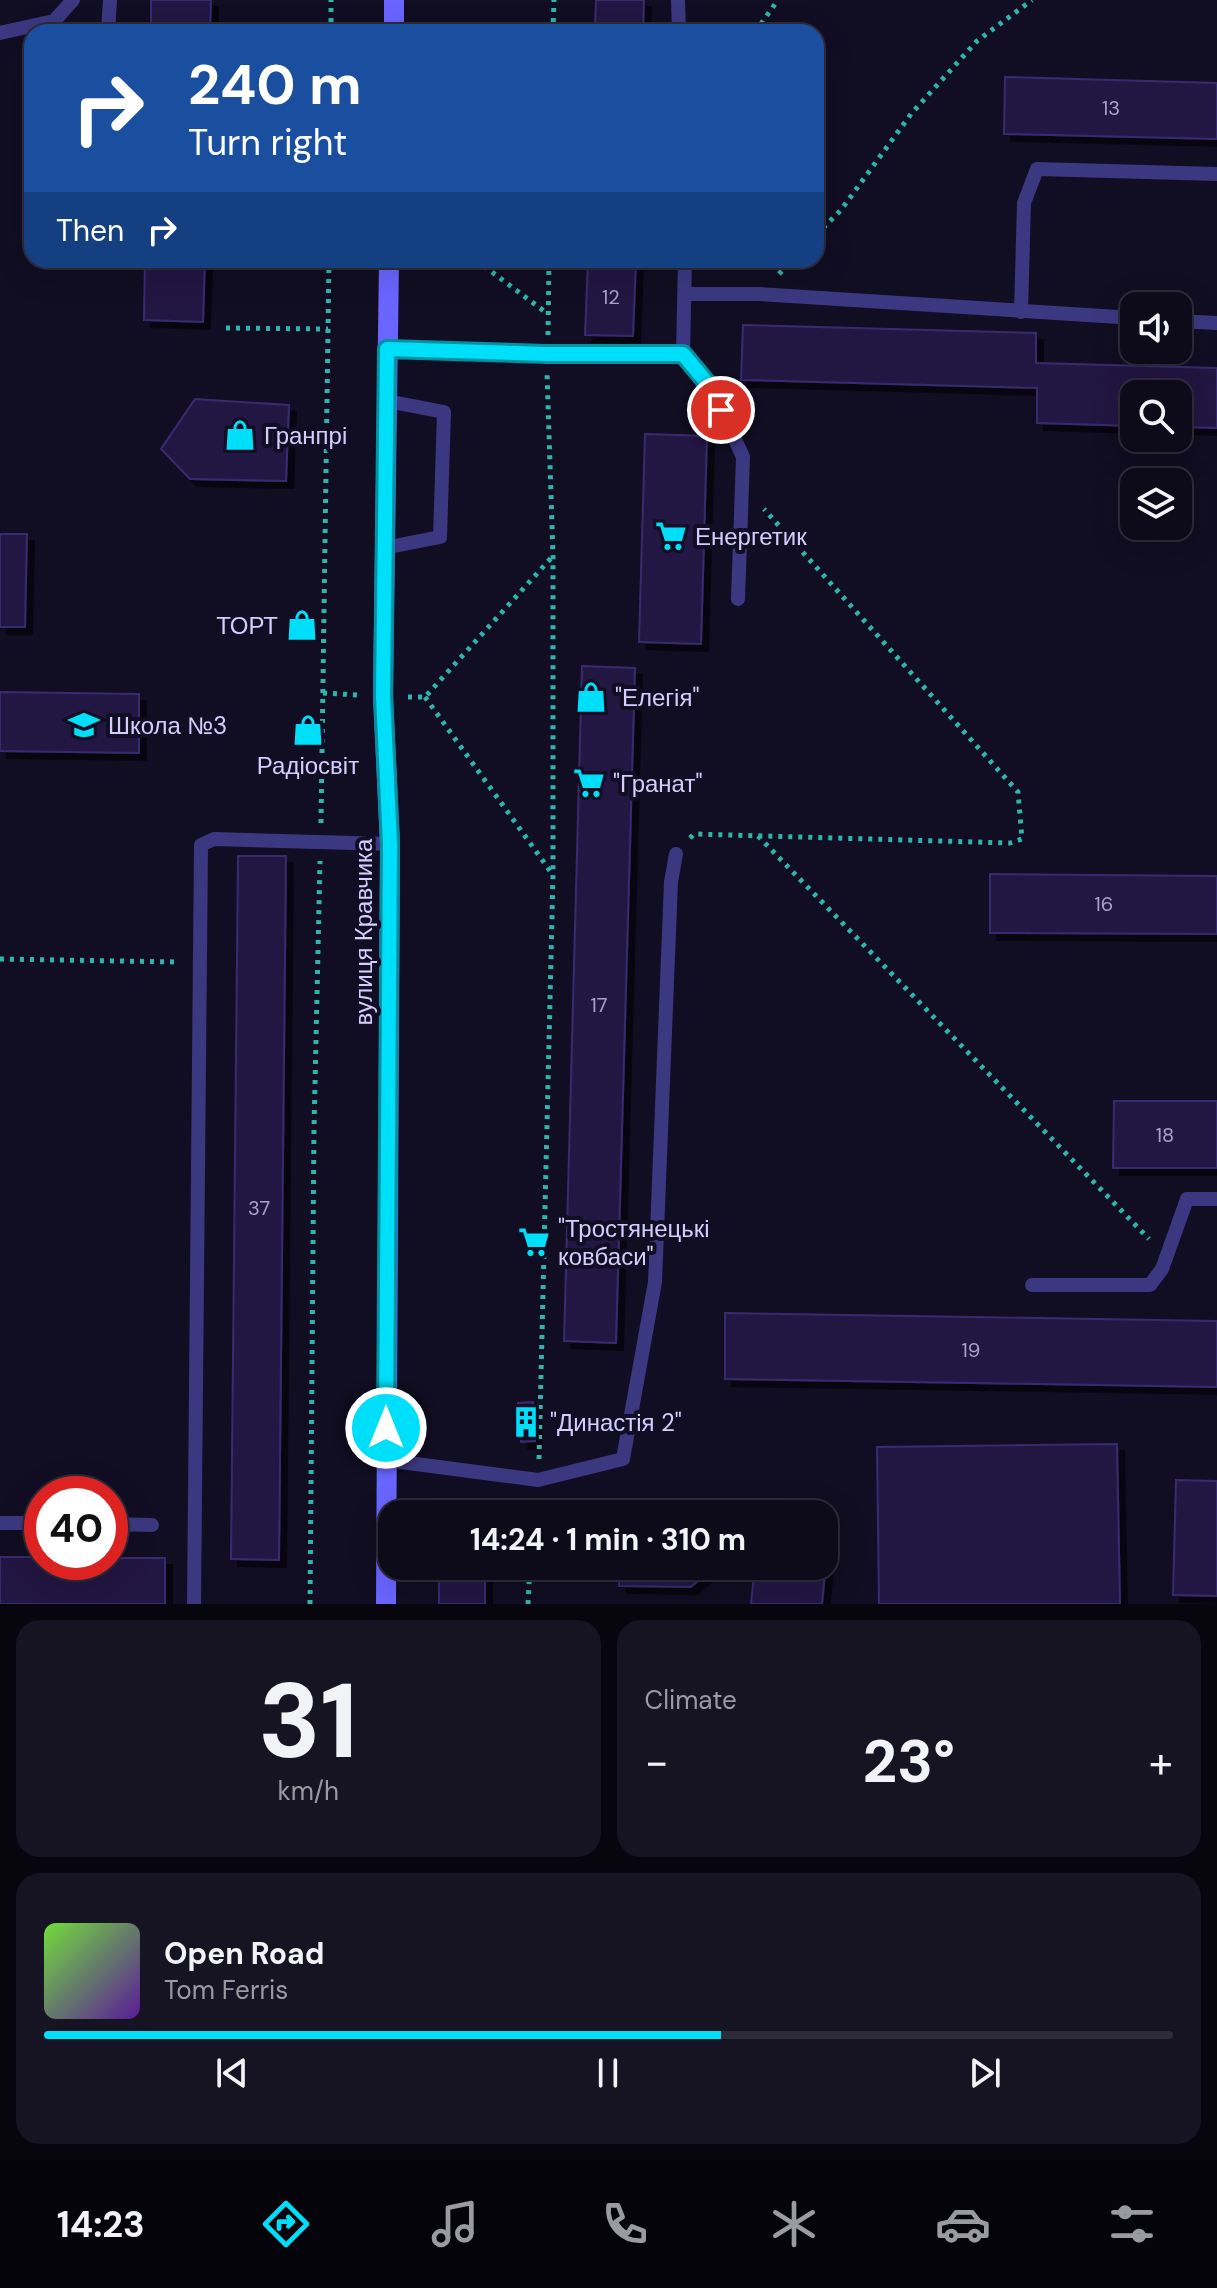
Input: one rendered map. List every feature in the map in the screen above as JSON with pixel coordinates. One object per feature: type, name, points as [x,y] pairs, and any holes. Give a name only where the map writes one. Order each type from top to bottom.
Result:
[{"type":"street","points":[[394,0],[394,24]]},
{"type":"street","name":"вулиця Кравчика","points":[[386,1604],[390,844],[383,696],[389,268]]},
{"type":"lane","points":[[40,24],[54,21],[73,0]]},
{"type":"lane","points":[[108,24],[110,0]]},
{"type":"lane","points":[[678,0],[679,24]]},
{"type":"lane","points":[[0,33],[24,28]]},
{"type":"lane","points":[[1021,312],[1024,203],[1037,169],[1217,174]]},
{"type":"lane","points":[[685,268],[683,354],[712,389],[743,457],[738,599]]},
{"type":"lane","points":[[686,294],[759,294],[1120,317]]},
{"type":"lane","points":[[1192,322],[1217,323]]},
{"type":"lane","points":[[387,349],[683,354]]},
{"type":"lane","points":[[384,548],[440,537],[444,412],[387,401]]},
{"type":"lane","points":[[194,1604],[201,845],[214,839],[390,844]]},
{"type":"lane","points":[[386,1460],[538,1480],[623,1459],[655,1282],[671,882],[676,854]]},
{"type":"lane","points":[[1032,1285],[1150,1285],[1162,1269],[1187,1199],[1217,1199]]},
{"type":"lane","points":[[0,1523],[24,1523]]},
{"type":"lane","points":[[128,1524],[152,1525]]},
{"type":"path","points":[[331,0],[331,24]]},
{"type":"path","points":[[553,24],[554,0]]},
{"type":"path","points":[[761,24],[778,0]]},
{"type":"path","points":[[824,227],[841,210],[911,114],[977,41],[1032,0]]},
{"type":"path","points":[[310,1604],[314,1145],[329,268]]},
{"type":"path","points":[[487,268],[548,314]]},
{"type":"path","points":[[536,1500],[553,875],[553,556],[547,354],[549,268]]},
{"type":"path","points":[[226,328],[328,329]]},
{"type":"path","points":[[676,854],[694,834],[1010,843],[1022,839],[1018,792],[742,485]]},
{"type":"path","points":[[553,556],[425,697],[553,875]]},
{"type":"path","points":[[757,836],[1166,1257]]},
{"type":"path","points":[[0,959],[199,963]]},
{"type":"path","points":[[528,1604],[529,1580]]},
{"type":"building","points":[[151,0],[211,0],[210,24],[151,24]]},
{"type":"building","points":[[596,0],[644,0],[643,24],[595,24]]},
{"type":"building","points":[[1005,77],[1217,83],[1217,139],[1004,134]]},
{"type":"building","points":[[145,268],[205,268],[203,322],[144,320]]},
{"type":"building","points":[[588,268],[636,268],[633,336],[585,335]]},
{"type":"building","points":[[743,325],[1036,333],[1036,363],[1217,368],[1217,428],[1192,427],[1192,380],[1120,380],[1120,426],[1037,423],[1037,388],[741,380]]},
{"type":"building","points":[[195,399],[289,405],[286,481],[190,479],[161,449]]},
{"type":"building","points":[[645,434],[707,436],[701,644],[639,642]]},
{"type":"building","points":[[0,534],[27,534],[25,627],[0,627]]},
{"type":"building","points":[[582,666],[635,668],[616,1343],[564,1341]]},
{"type":"building","points":[[0,692],[139,694],[139,753],[0,751]]},
{"type":"building","points":[[238,856],[286,856],[279,1560],[231,1559]]},
{"type":"building","points":[[990,874],[1217,876],[1217,934],[990,933]]},
{"type":"building","points":[[1114,1101],[1217,1101],[1217,1168],[1113,1168]]},
{"type":"building","points":[[725,1313],[1217,1321],[1217,1387],[725,1379]]},
{"type":"building","name":"\"Династія 2\"","points":[[533,1402],[535,1441],[521,1442],[518,1403]]},
{"type":"building","points":[[1117,1444],[1120,1604],[879,1604],[877,1447]]},
{"type":"building","points":[[1176,1480],[1217,1481],[1217,1596],[1173,1595]]},
{"type":"building","points":[[621,1499],[705,1500],[621,1500]]},
{"type":"building","points":[[0,1557],[24,1557],[24,1580],[128,1580],[128,1558],[165,1558],[165,1604],[0,1604]]},
{"type":"building","points":[[439,1580],[485,1580],[485,1604],[439,1604]]},
{"type":"building","points":[[619,1580],[699,1580],[691,1587],[619,1586]]},
{"type":"building","points":[[754,1580],[824,1580],[822,1604],[751,1604]]},
{"type":"place","name":"Гранпрі","points":[[240,435]]},
{"type":"place","name":"Енергетик","points":[[671,536]]},
{"type":"place","name":"ТОРТ","points":[[302,625]]},
{"type":"place","name":"\"Елегія\"","points":[[591,697]]},
{"type":"place","name":"Школа №3","points":[[84,725]]},
{"type":"place","name":"Радіосвіт","points":[[308,730]]},
{"type":"place","name":"\"Гранат\"","points":[[589,783]]},
{"type":"place","name":"\"Тростянецькі ковбаси\"","points":[[534,1242]]},
{"type":"place","name":"\"Династія 2\"","points":[[526,1422]]},
{"type":"route","points":[[386,1428],[390,844],[383,696],[387,349],[683,354],[712,389],[721,410]]}]
